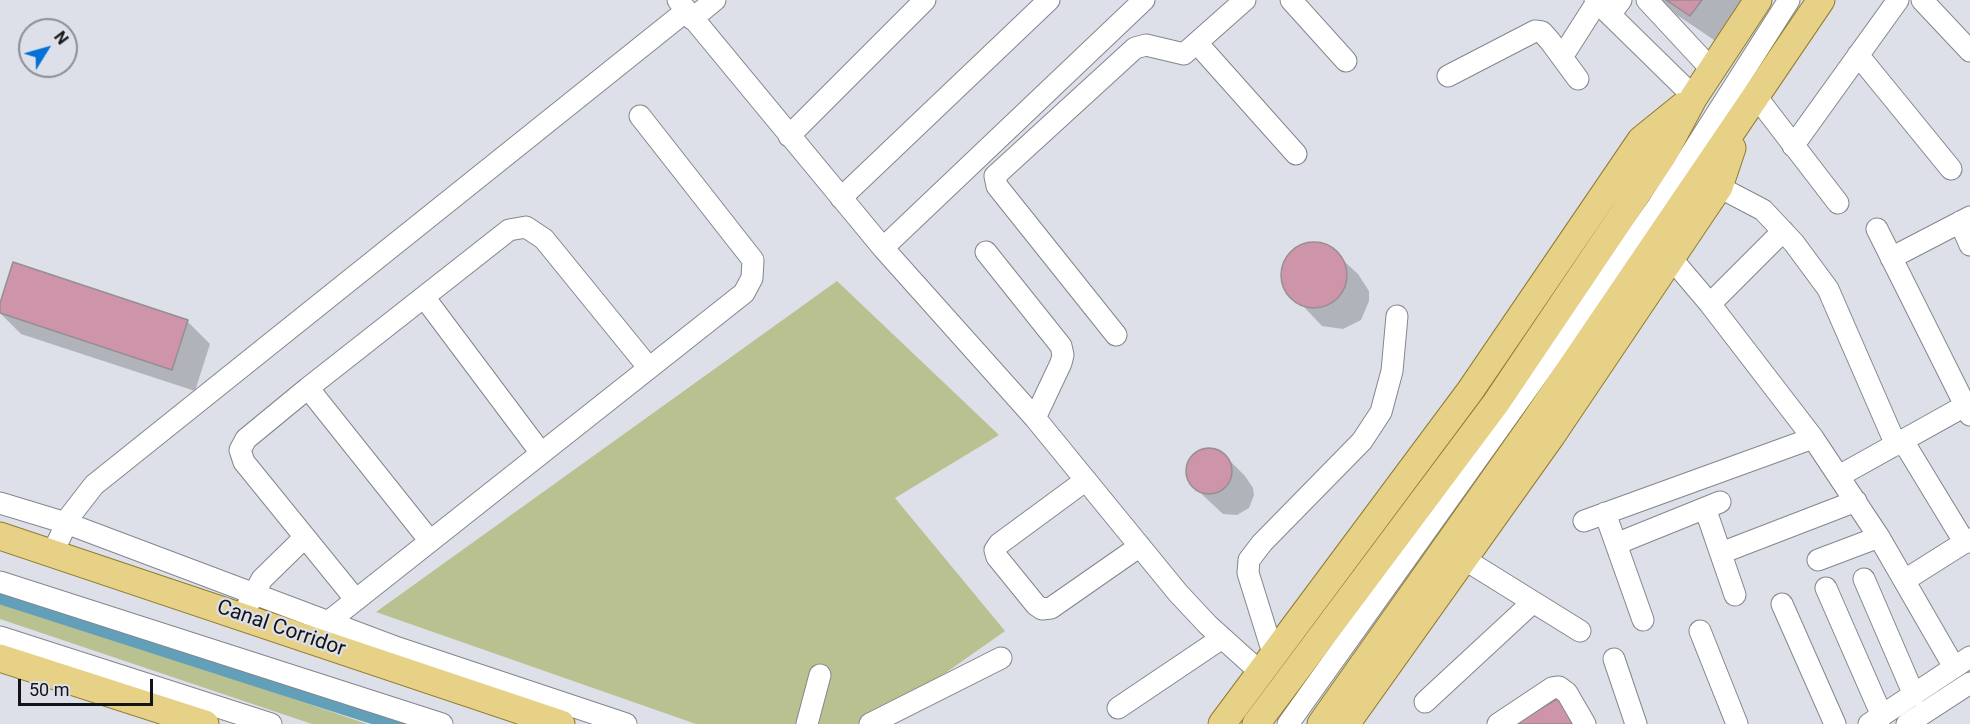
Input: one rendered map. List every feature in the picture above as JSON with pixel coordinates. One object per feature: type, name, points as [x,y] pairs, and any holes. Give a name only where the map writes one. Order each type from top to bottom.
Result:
[{"type":"main road","points":[[1320,724],[1533,424],[1821,0]]},
{"type":"main road","points":[[1256,724],[1496,403],[1663,155],[1694,97],[1750,7]]},
{"type":"main road","points":[[1222,724],[1470,391],[1641,140],[1694,97]]},
{"type":"main road","points":[[1346,724],[1552,435],[1719,187],[1749,105]]},
{"type":"main road","name":"Canal Corridor","points":[[0,536],[248,605],[561,724]]},
{"type":"main road","points":[[0,658],[205,724]]},
{"type":"street","points":[[53,552],[83,496],[94,485],[685,10],[715,0]]},
{"type":"street","points":[[789,136],[925,0]]},
{"type":"street","points":[[841,198],[1049,0]]},
{"type":"street","points":[[883,248],[1144,0]]},
{"type":"street","points":[[1116,335],[997,186],[995,176],[1135,48],[1146,45],[1184,54],[1245,0]]},
{"type":"street","points":[[1291,0],[1346,61]]},
{"type":"street","points":[[1647,0],[1712,70]]},
{"type":"street","points":[[1287,724],[1658,206],[1789,0]]},
{"type":"street","points":[[1793,146],[1898,0]]},
{"type":"street","points":[[1922,0],[1970,51]]},
{"type":"street","points":[[1562,57],[1606,4],[1694,97]]},
{"type":"street","points":[[685,10],[883,248],[1035,418],[1178,592],[1222,638],[1266,662]]},
{"type":"street","points":[[1448,76],[1535,31],[1542,32],[1578,79]]},
{"type":"street","points":[[1197,43],[1296,154]]},
{"type":"street","points":[[1858,55],[1951,169]]},
{"type":"street","points":[[1749,105],[1793,146],[1838,203]]},
{"type":"street","points":[[328,622],[744,293],[752,278],[753,260],[640,116]]},
{"type":"street","points":[[1719,187],[1763,210],[1783,231],[1828,289],[1900,443],[1967,541],[1905,580]]},
{"type":"street","points":[[1891,258],[1965,219],[1970,245]]},
{"type":"street","points":[[356,600],[244,462],[240,450],[259,428],[308,388],[509,230],[526,227],[544,239],[649,368]]},
{"type":"street","points":[[1839,476],[1968,408],[1877,229]]},
{"type":"street","points":[[1710,304],[1783,231]]},
{"type":"street","points":[[986,252],[1060,346],[1063,354],[1035,418]]},
{"type":"street","points":[[1671,258],[1710,304],[1813,438],[1856,501],[1905,580],[1964,665],[1876,720],[1826,588]]},
{"type":"street","points":[[424,297],[542,453]]},
{"type":"street","points":[[1266,662],[1248,573],[1249,560],[1262,543],[1362,441],[1381,412],[1392,371],[1397,316]]},
{"type":"street","points":[[308,388],[430,541]]},
{"type":"street","points":[[1584,520],[1813,438]]},
{"type":"street","points":[[1086,480],[999,544],[995,550],[997,557],[1036,605],[1042,609],[1051,608],[1140,546]]},
{"type":"street","points":[[1721,553],[1856,501]]},
{"type":"street","points":[[0,503],[66,524],[248,605],[328,622],[398,648],[626,724]]},
{"type":"street","points":[[1616,544],[1712,505],[1721,553],[1735,595]]},
{"type":"street","points":[[1605,513],[1643,620]]},
{"type":"street","points":[[248,605],[262,579],[305,537]]},
{"type":"street","points":[[1818,560],[1879,537]]},
{"type":"street","points":[[1464,559],[1580,631]]},
{"type":"street","points":[[1864,579],[1914,695]]},
{"type":"street","points":[[0,582],[442,724]]},
{"type":"street","points":[[1425,702],[1533,602]]},
{"type":"street","points":[[1782,604],[1835,724]]},
{"type":"street","points":[[1700,631],[1737,724]]},
{"type":"street","points":[[0,637],[271,724]]},
{"type":"street","points":[[1118,708],[1222,638]]},
{"type":"street","points":[[870,724],[1001,658]]},
{"type":"street","points":[[1614,659],[1636,724]]},
{"type":"street","points":[[807,724],[820,675]]},
{"type":"street","points":[[1907,724],[1970,683]]},
{"type":"street","points":[[1498,724],[1552,688],[1559,687],[1567,693],[1585,724]]},
{"type":"green space","points":[[837,281],[999,435],[895,498],[1005,631],[873,724],[696,724],[376,612]]},
{"type":"green space","points":[[0,601],[146,648],[367,724],[312,724],[0,619]]},
{"type":"building","points":[[1666,0],[1702,0],[1690,16]]},
{"type":"building","points":[[1314,242],[1327,244],[1342,257],[1347,275],[1345,288],[1332,303],[1314,308],[1301,306],[1286,293],[1281,275],[1283,262],[1296,247]]},
{"type":"building","points":[[13,262],[188,320],[172,370],[0,313],[0,303]]},
{"type":"building","points":[[1209,448],[1218,449],[1226,454],[1231,462],[1231,480],[1226,488],[1218,493],[1209,494],[1200,493],[1192,488],[1187,480],[1186,471],[1187,462],[1192,454],[1200,449]]},
{"type":"building","points":[[1559,698],[1574,724],[1514,724]]},
{"type":"waterway","points":[[0,594],[404,724]]}]
